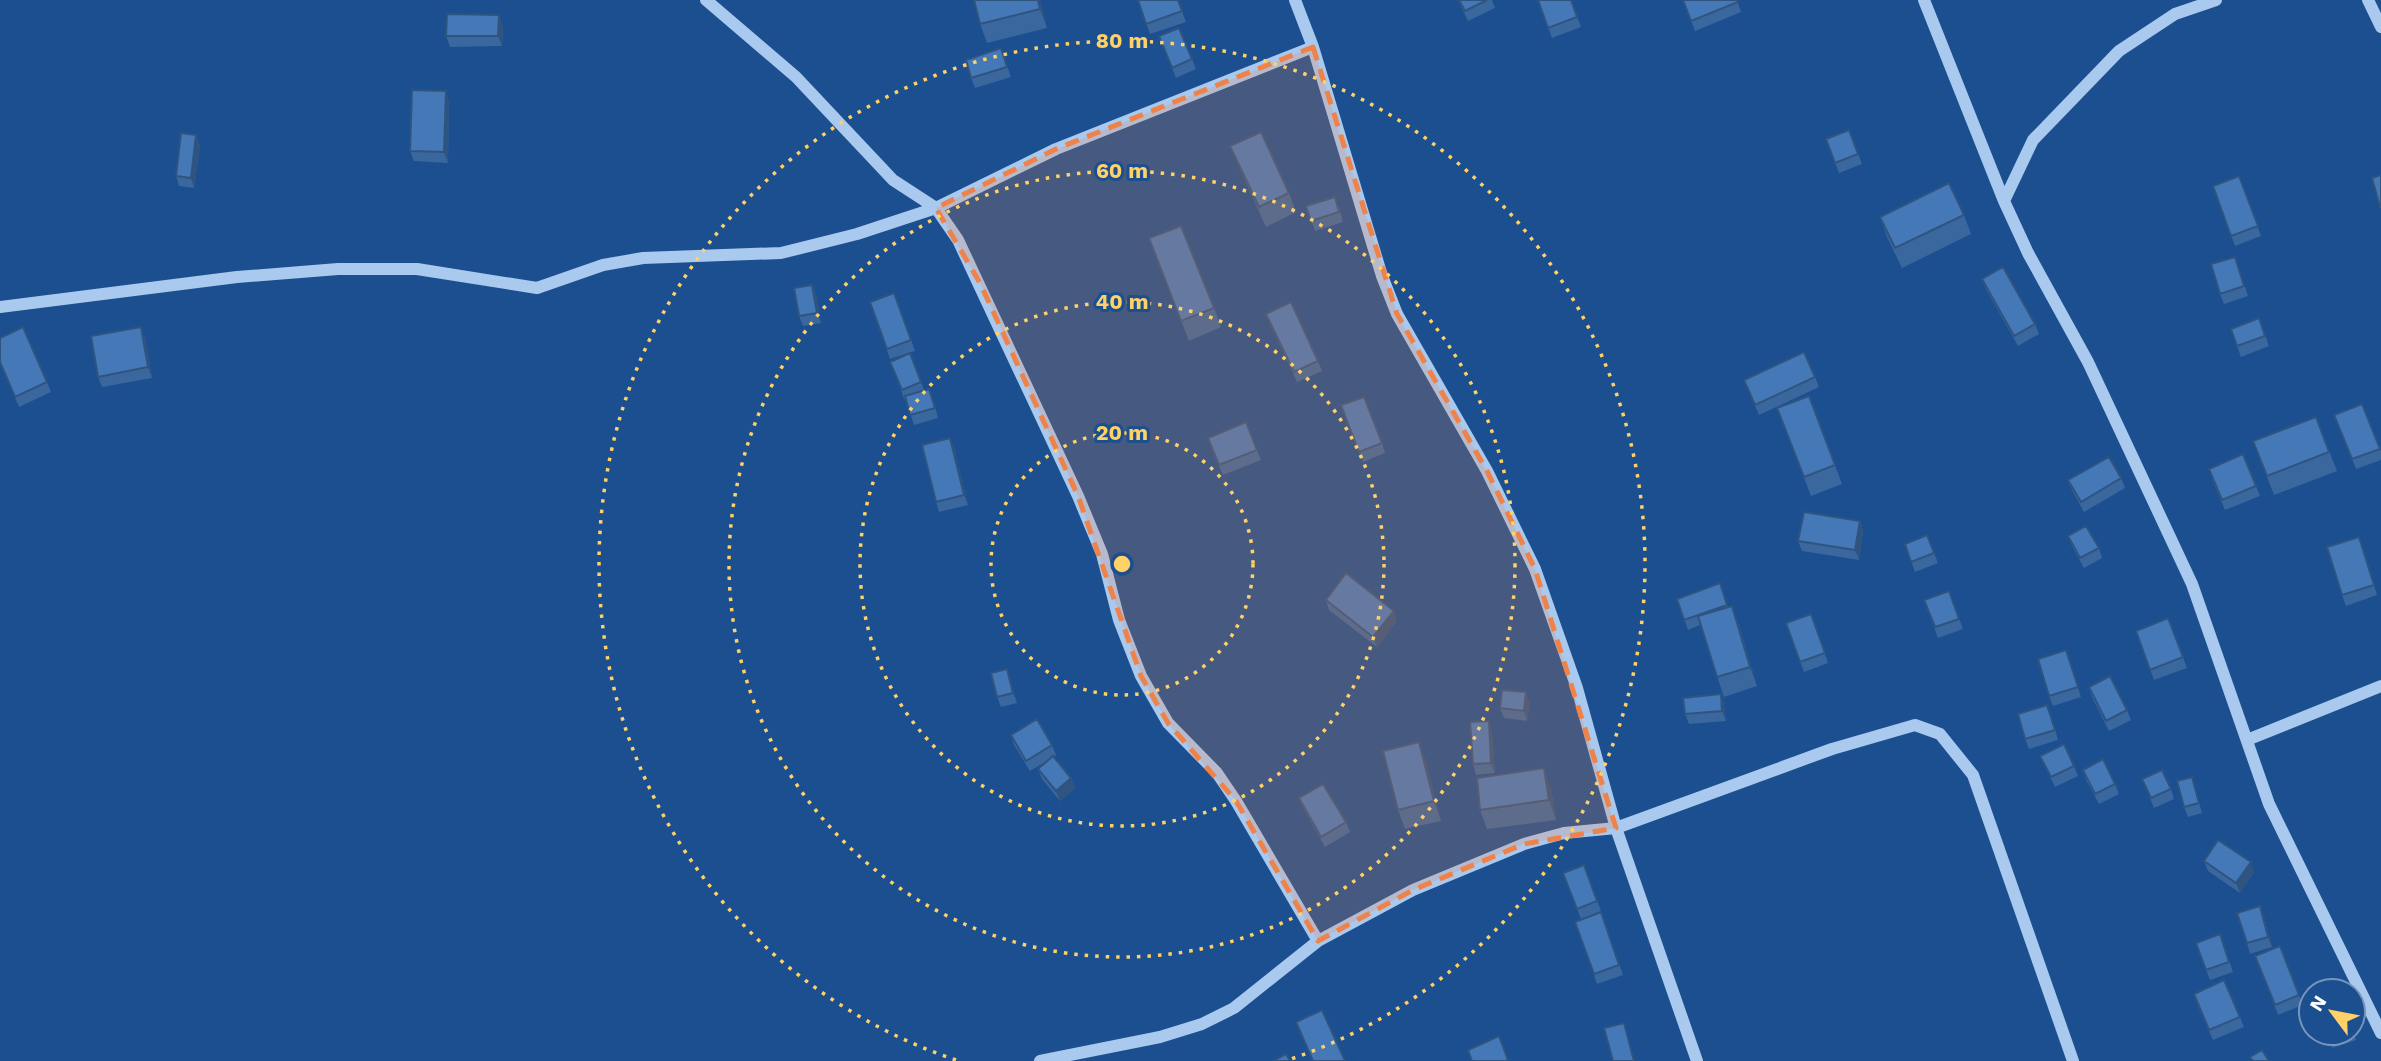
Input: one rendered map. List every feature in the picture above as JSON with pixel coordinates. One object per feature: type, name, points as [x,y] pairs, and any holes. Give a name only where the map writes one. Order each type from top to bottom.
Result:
[{"type":"street","points":[[706,0],[796,77],[893,180],[936,208],[958,240],[1078,496],[1102,554],[1119,620],[1141,676],[1168,723],[1217,773],[1230,792],[1318,941]]},
{"type":"street","points":[[1296,0],[1313,47],[1382,276],[1397,314],[1487,471],[1535,569],[1577,688],[1616,828],[1697,1061]]},
{"type":"street","points":[[1924,0],[2004,201],[2028,253],[2088,362],[2192,584],[2269,804],[2381,1033]]},
{"type":"street","points":[[2004,201],[2033,140],[2119,51],[2175,14],[2216,0]]},
{"type":"street","points":[[2368,0],[2381,27]]},
{"type":"street","points":[[0,307],[225,279],[338,269],[417,269],[537,288],[603,265],[643,258],[781,253],[856,234],[936,208],[1056,149],[1313,47]]},
{"type":"street","points":[[2247,740],[2381,686]]},
{"type":"street","points":[[1040,1061],[1160,1037],[1202,1024],[1234,1008],[1318,941],[1413,890],[1524,844],[1564,833],[1616,828],[1888,731],[1915,724],[1940,734],[1973,775],[2073,1061]]},
{"type":"highlighted area","points":[[1313,47],[1397,314],[1487,471],[1535,569],[1616,828],[1524,844],[1413,890],[1318,941],[1236,801],[1168,723],[1141,676],[1078,496],[980,283],[936,208],[1056,149]]},
{"type":"building","points":[[974,0],[1038,0],[1040,9],[980,24]]},
{"type":"building","points":[[1138,0],[1178,0],[1182,11],[1146,24]]},
{"type":"building","points":[[1459,0],[1487,0],[1465,11]]},
{"type":"building","points":[[1538,0],[1571,0],[1577,17],[1548,28]]},
{"type":"building","points":[[1683,0],[1737,0],[1738,2],[1691,21]]},
{"type":"building","points":[[447,14],[499,15],[498,36],[446,36]]},
{"type":"building","points":[[1179,28],[1192,59],[1172,68],[1159,36]]},
{"type":"building","points":[[1001,48],[1007,67],[971,78],[966,60]]},
{"type":"building","points":[[412,90],[446,91],[444,152],[410,151]]},
{"type":"building","points":[[1849,130],[1858,154],[1835,163],[1826,139]]},
{"type":"building","points":[[1261,132],[1289,193],[1259,207],[1230,146]]},
{"type":"building","points":[[181,133],[196,135],[191,178],[176,176]]},
{"type":"building","points":[[2381,175],[2381,207],[2380,207],[2372,178]]},
{"type":"building","points":[[2239,176],[2258,226],[2231,236],[2213,186]]},
{"type":"building","points":[[1949,183],[1964,215],[1895,248],[1880,217]]},
{"type":"building","points":[[1335,197],[1339,212],[1311,221],[1306,206]]},
{"type":"building","points":[[1181,226],[1214,308],[1181,321],[1149,238]]},
{"type":"building","points":[[2235,257],[2244,286],[2220,294],[2211,264]]},
{"type":"building","points":[[2003,267],[2035,324],[2014,336],[1982,279]]},
{"type":"building","points":[[812,285],[817,313],[799,316],[794,288]]},
{"type":"building","points":[[894,293],[911,340],[887,349],[870,302]]},
{"type":"building","points":[[1291,302],[1318,361],[1294,372],[1266,314]]},
{"type":"building","points":[[2259,318],[2265,336],[2237,346],[2231,329]]},
{"type":"building","points":[[23,327],[47,382],[15,397],[0,362],[0,338]]},
{"type":"building","points":[[141,327],[148,367],[98,377],[91,336]]},
{"type":"building","points":[[1804,352],[1815,377],[1755,405],[1744,380]]},
{"type":"building","points":[[910,353],[921,382],[902,390],[890,362]]},
{"type":"building","points":[[929,389],[935,408],[910,415],[905,396]]},
{"type":"building","points":[[1809,396],[1835,465],[1804,477],[1777,408]]},
{"type":"building","points":[[1364,397],[1382,443],[1359,452],[1341,405]]},
{"type":"building","points":[[2362,404],[2380,449],[2352,459],[2334,415]]},
{"type":"building","points":[[2316,417],[2329,452],[2267,476],[2253,441]]},
{"type":"building","points":[[1246,422],[1257,450],[1219,465],[1208,438]]},
{"type":"building","points":[[950,438],[964,495],[936,502],[922,445]]},
{"type":"building","points":[[2243,454],[2256,486],[2222,500],[2209,469]]},
{"type":"building","points":[[2109,457],[2121,478],[2081,502],[2068,480]]},
{"type":"building","points":[[1804,512],[1860,521],[1855,550],[1798,541]]},
{"type":"building","points":[[2086,526],[2099,548],[2080,558],[2068,536]]},
{"type":"building","points":[[1927,535],[1934,553],[1911,562],[1905,544]]},
{"type":"building","points":[[2359,537],[2374,585],[2342,595],[2327,547]]},
{"type":"building","points":[[1346,573],[1394,611],[1373,637],[1326,600]]},
{"type":"building","points":[[1720,583],[1727,605],[1684,620],[1677,599]]},
{"type":"building","points":[[1949,591],[1959,619],[1935,627],[1924,600]]},
{"type":"building","points":[[1732,606],[1750,667],[1717,677],[1698,616]]},
{"type":"building","points":[[1811,614],[1825,653],[1800,662],[1786,623]]},
{"type":"building","points":[[2168,618],[2183,657],[2150,670],[2136,631]]},
{"type":"building","points":[[2066,650],[2078,687],[2049,696],[2038,659]]},
{"type":"building","points":[[1007,669],[1013,693],[997,697],[991,673]]},
{"type":"building","points":[[2110,676],[2127,710],[2106,721],[2089,687]]},
{"type":"building","points":[[1502,690],[1526,692],[1524,711],[1500,708]]},
{"type":"building","points":[[1721,694],[1722,711],[1685,714],[1683,698]]},
{"type":"building","points":[[2047,705],[2055,730],[2025,739],[2018,714]]},
{"type":"building","points":[[1037,719],[1052,745],[1026,761],[1011,735]]},
{"type":"building","points":[[1489,721],[1491,763],[1473,764],[1470,722]]},
{"type":"building","points":[[1419,742],[1434,801],[1398,810],[1383,751]]},
{"type":"building","points":[[2064,744],[2074,766],[2051,777],[2040,756]]},
{"type":"building","points":[[1053,756],[1071,778],[1056,791],[1038,769]]},
{"type":"building","points":[[2103,759],[2115,784],[2095,794],[2083,770]]},
{"type":"building","points":[[1544,768],[1549,800],[1480,810],[1477,778]]},
{"type":"building","points":[[2162,770],[2171,789],[2151,798],[2142,779]]},
{"type":"building","points":[[2192,777],[2199,803],[2184,807],[2177,781]]},
{"type":"building","points":[[1323,784],[1346,822],[1321,837],[1299,798]]},
{"type":"building","points":[[2218,840],[2251,862],[2236,883],[2204,861]]},
{"type":"building","points":[[1584,865],[1597,901],[1577,909],[1563,873]]},
{"type":"building","points":[[2260,906],[2268,937],[2247,943],[2237,913]]},
{"type":"building","points":[[1601,912],[1619,965],[1594,974],[1575,922]]},
{"type":"building","points":[[2220,934],[2229,962],[2206,970],[2196,943]]},
{"type":"building","points":[[2280,946],[2297,996],[2275,1005],[2255,956]]},
{"type":"building","points":[[2224,980],[2240,1017],[2209,1030],[2194,994]]},
{"type":"building","points":[[1322,1010],[1345,1061],[1313,1061],[1296,1022]]},
{"type":"building","points":[[1624,1023],[1634,1061],[1613,1061],[1604,1028]]},
{"type":"building","points":[[1499,1036],[1508,1060],[1472,1061],[1468,1050]]},
{"type":"building","points":[[2262,1050],[2269,1061],[2253,1061],[2250,1057]]},
{"type":"building","points":[[1286,1054],[1290,1061],[1273,1061]]}]
